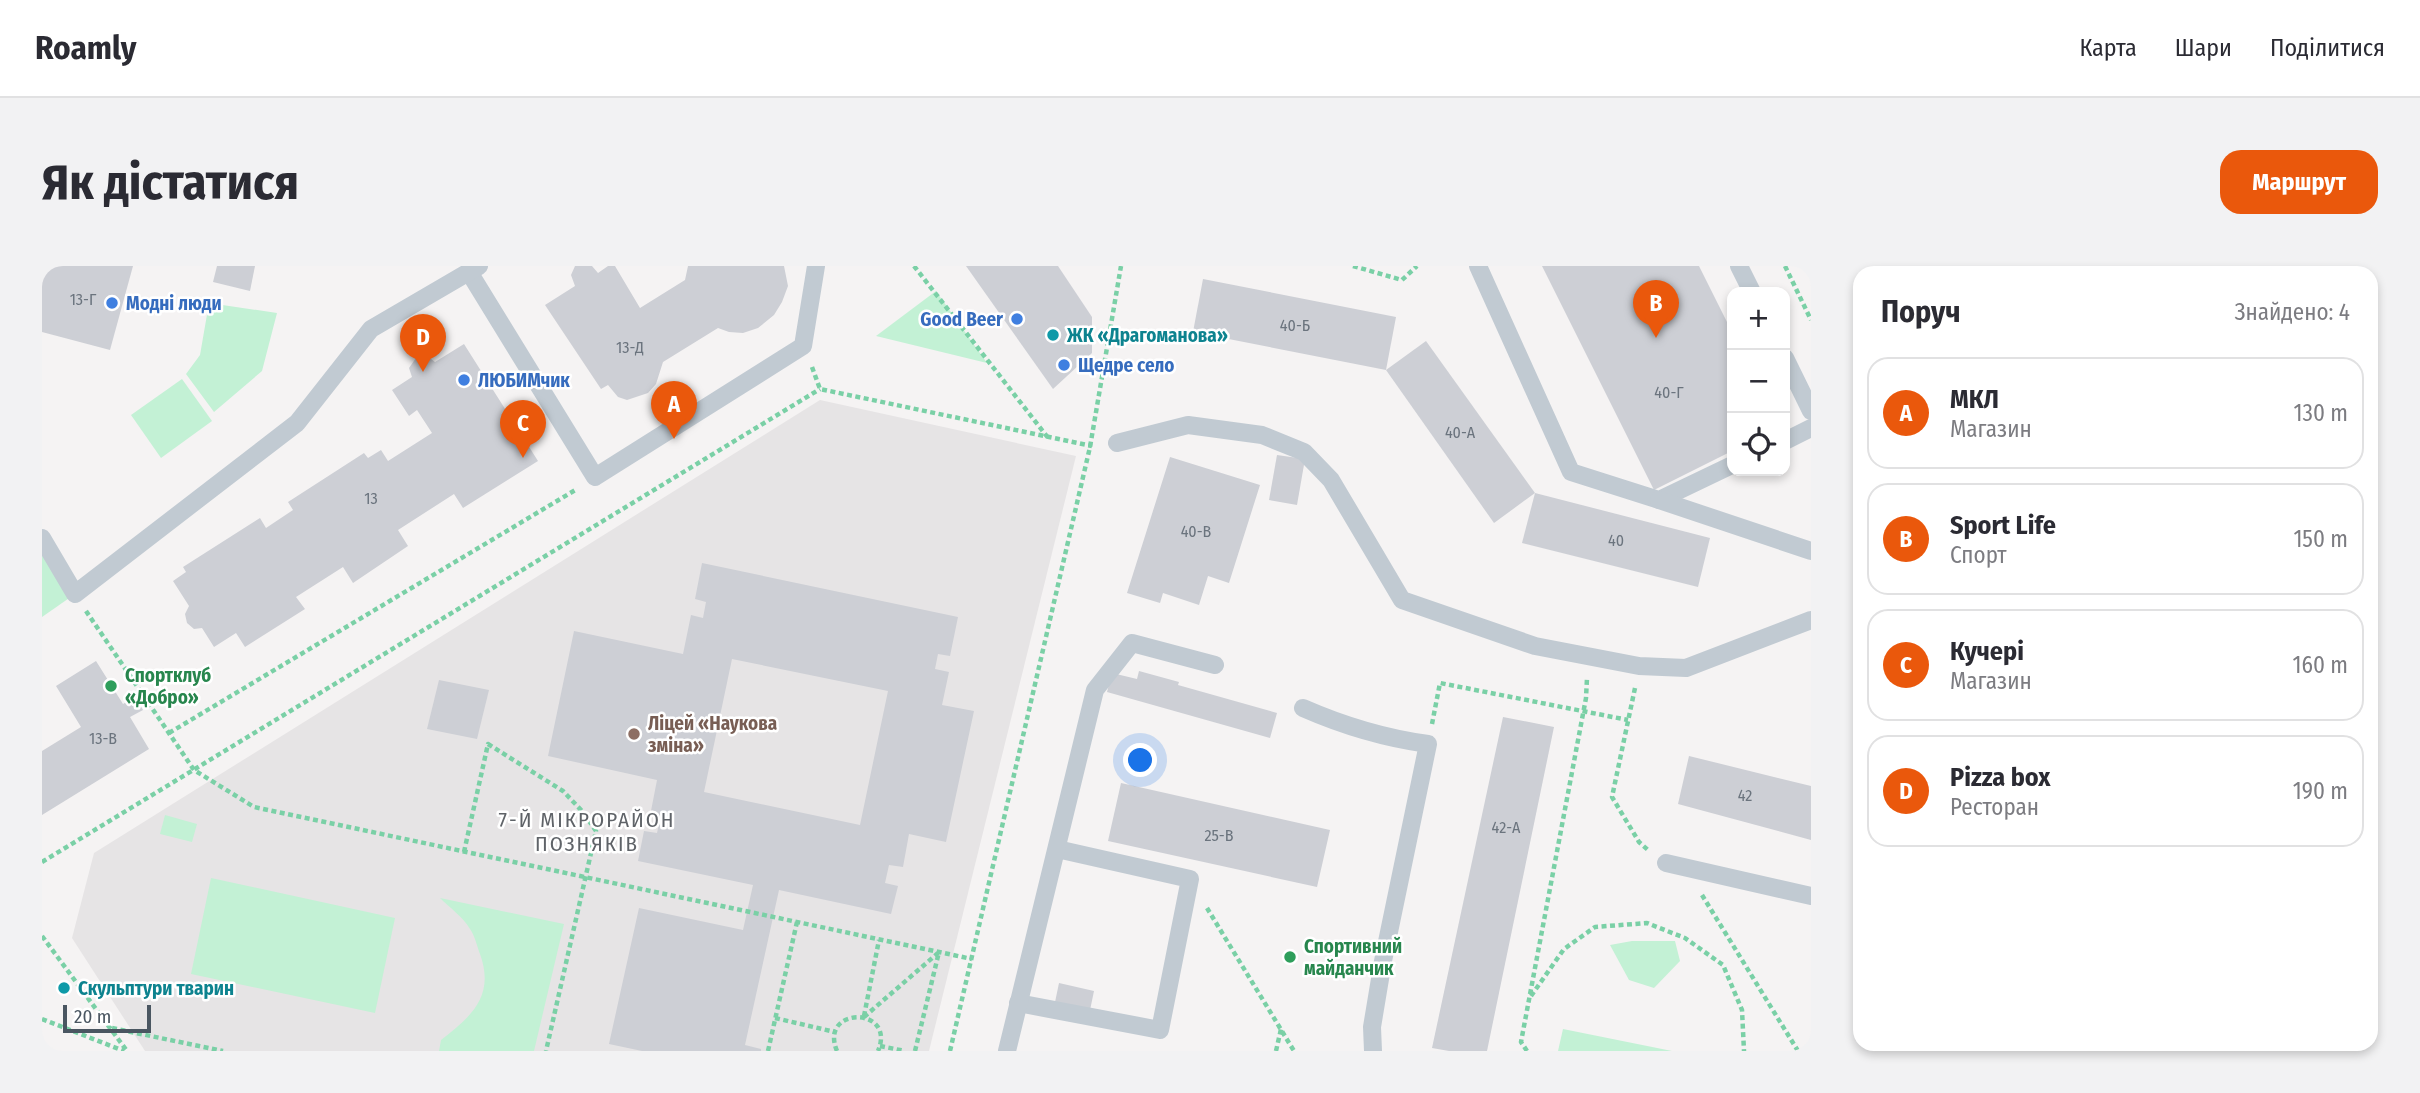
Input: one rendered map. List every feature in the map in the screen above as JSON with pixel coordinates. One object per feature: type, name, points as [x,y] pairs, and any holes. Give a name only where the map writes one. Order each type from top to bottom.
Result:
[{"type":"lane","points":[[42,538],[75,594],[297,423],[372,329],[474,269],[595,477],[803,346],[816,266]]},
{"type":"lane","points":[[1478,266],[1571,472],[1811,551]]},
{"type":"lane","points":[[1740,266],[1750,287]]},
{"type":"lane","points":[[1790,368],[1811,411]]},
{"type":"lane","points":[[1117,443],[1188,425],[1262,435],[1304,452],[1331,480],[1402,600],[1535,646],[1639,666],[1686,668],[1811,620]]},
{"type":"lane","points":[[1790,438],[1811,428]]},
{"type":"lane","points":[[1659,500],[1727,468]]},
{"type":"lane","points":[[1007,1051],[1095,690],[1132,643],[1214,665]]},
{"type":"lane","points":[[1303,708],[1348,727],[1428,744],[1383,961],[1372,1027],[1373,1051]]},
{"type":"lane","points":[[1018,1003],[1160,1030],[1190,879],[1057,849]]},
{"type":"lane","points":[[1666,863],[1811,896]]},
{"type":"path","points":[[914,266],[1049,439]]},
{"type":"path","points":[[950,1051],[1090,447],[1121,266]]},
{"type":"path","points":[[1353,266],[1402,280],[1417,266]]},
{"type":"path","points":[[1785,266],[1811,320]]},
{"type":"path","points":[[816,359],[811,368],[820,389]]},
{"type":"path","points":[[42,862],[820,389],[1090,447]]},
{"type":"path","points":[[169,733],[595,477]]},
{"type":"path","points":[[75,594],[194,770],[254,807],[972,959]]},
{"type":"path","points":[[1527,1051],[1521,1042],[1584,712],[1587,655]]},
{"type":"path","points":[[1639,666],[1612,797],[1639,842],[1666,863]]},
{"type":"path","points":[[1428,744],[1440,683],[1628,720]]},
{"type":"path","points":[[464,852],[488,744],[563,791],[596,831],[546,1051]]},
{"type":"path","points":[[1685,867],[1798,1051]]},
{"type":"path","points":[[1190,879],[1294,1051]]},
{"type":"path","points":[[768,1051],[797,922]]},
{"type":"path","points":[[1530,997],[1564,949],[1595,927],[1647,923],[1685,938],[1723,965],[1742,1010],[1744,1051]]},
{"type":"path","points":[[42,936],[112,1028],[126,1051]]},
{"type":"path","points":[[864,1017],[879,940]]},
{"type":"path","points":[[864,1017],[939,952]]},
{"type":"path","points":[[915,1051],[939,952]]},
{"type":"path","points":[[837,1051],[835,1032],[843,1021],[850,1017],[864,1017],[876,1025],[881,1039],[879,1048],[905,1051]]},
{"type":"path","points":[[775,1018],[835,1032]]},
{"type":"path","points":[[42,1019],[126,1051]]},
{"type":"path","points":[[112,1028],[223,1051]]},
{"type":"path","points":[[1276,1051],[1281,1029]]},
{"type":"shaded area","points":[[820,400],[1076,456],[929,1051],[145,1051],[72,938],[94,853]]},
{"type":"green space","points":[[936,291],[987,363],[876,336]]},
{"type":"green space","points":[[209,303],[277,313],[262,371],[214,412],[186,374],[200,355]]},
{"type":"green space","points":[[182,379],[212,421],[161,458],[131,415]]},
{"type":"green space","points":[[42,541],[75,594],[42,617]]},
{"type":"green space","points":[[165,815],[197,824],[192,842],[160,834]]},
{"type":"green space","points":[[211,878],[395,918],[375,1013],[191,974]]},
{"type":"green space","points":[[440,898],[564,924],[534,1051],[439,1051],[441,1040],[478,1004],[485,982],[484,969],[472,932],[460,916]]},
{"type":"green space","points":[[1632,941],[1675,941],[1680,961],[1654,988],[1629,980],[1610,945]]},
{"type":"green space","points":[[1563,1029],[1672,1051],[1558,1051]]},
{"type":"building","points":[[42,266],[133,266],[110,350],[42,332]]},
{"type":"building","points":[[217,266],[255,266],[250,291],[213,282]]},
{"type":"building","points":[[575,266],[592,266],[598,273],[608,266],[615,266],[640,308],[685,280],[688,266],[784,266],[788,286],[774,315],[758,328],[743,333],[718,328],[663,362],[656,384],[648,393],[627,400],[618,397],[608,385],[601,389],[545,305],[575,286],[571,275]]},
{"type":"building","name":"ЖК «Драгоманова»","points":[[966,266],[1058,266],[1092,317],[1092,353],[1053,389]]},
{"type":"building","points":[[1542,266],[1699,266],[1727,322],[1727,454],[1654,490]]},
{"type":"building","points":[[1203,279],[1396,317],[1386,370],[1193,332]]},
{"type":"building","points":[[1426,341],[1535,493],[1494,523],[1386,370]]},
{"type":"building","points":[[464,344],[538,461],[463,508],[454,494],[398,530],[408,546],[353,583],[343,567],[296,597],[305,609],[245,647],[236,633],[214,647],[202,628],[194,629],[187,623],[185,614],[189,606],[173,581],[186,572],[183,567],[260,518],[266,528],[293,510],[288,502],[364,453],[368,458],[381,450],[388,461],[432,433],[417,410],[409,416],[392,390],[412,377],[409,368],[416,358],[426,355],[435,362]]},
{"type":"building","points":[[1277,455],[1305,459],[1297,505],[1269,500]]},
{"type":"building","points":[[1170,457],[1260,485],[1229,583],[1208,576],[1199,605],[1163,593],[1160,603],[1127,593]]},
{"type":"building","points":[[1535,493],[1710,538],[1698,587],[1522,543]]},
{"type":"building","name":"Ліцей «Наукова зміна»","points":[[702,563],[958,617],[950,656],[938,654],[935,669],[949,672],[942,705],[974,711],[946,842],[909,834],[903,867],[889,865],[885,883],[898,886],[891,914],[779,890],[745,1045],[761,1051],[642,1051],[609,1044],[639,908],[743,930],[753,885],[638,861],[644,831],[657,833],[660,819],[650,816],[657,780],[548,756],[574,631],[683,654],[691,615],[703,618],[706,602],[695,599]],"holes":[[[732,659],[888,691],[860,825],[704,792]]]},
{"type":"building","points":[[96,661],[123,704],[135,697],[143,710],[130,717],[149,749],[42,815],[42,751],[81,727],[56,686]]},
{"type":"building","points":[[1139,671],[1277,713],[1270,738],[1107,692],[1112,673],[1137,679]]},
{"type":"building","points":[[439,680],[489,690],[477,739],[427,729]]},
{"type":"building","points":[[1503,717],[1554,727],[1487,1051],[1432,1048]]},
{"type":"building","points":[[1689,756],[1811,786],[1811,840],[1678,804]]},
{"type":"building","points":[[1121,783],[1330,830],[1317,887],[1108,841]]},
{"type":"building","points":[[1059,983],[1094,991],[1089,1015],[1054,1007]]},
{"type":"place","name":"Модні люди","points":[[112,303]]},
{"type":"place","name":"Good Beer","points":[[1017,319]]},
{"type":"place","name":"ЖК «Драгоманова»","points":[[1053,335]]},
{"type":"place","name":"Sport Life","points":[[1656,338]]},
{"type":"place","name":"Щедре село","points":[[1064,365]]},
{"type":"place","name":"Pizza box","points":[[423,372]]},
{"type":"place","name":"ЛЮБИМчик","points":[[464,380]]},
{"type":"place","name":"МКЛ","points":[[674,439]]},
{"type":"place","name":"Кучері","points":[[523,458]]},
{"type":"place","name":"Спортклуб «Добро»","points":[[111,686]]},
{"type":"place","name":"Ліцей «Наукова зміна»","points":[[634,734]]},
{"type":"place","name":"Спортивний майданчик","points":[[1290,957]]},
{"type":"place","name":"Скульптури тварин","points":[[64,988]]},
{"type":"district","name":"7-Й МІКРОРАЙОН ПОЗНЯКІВ","points":[[587,832]]}]
